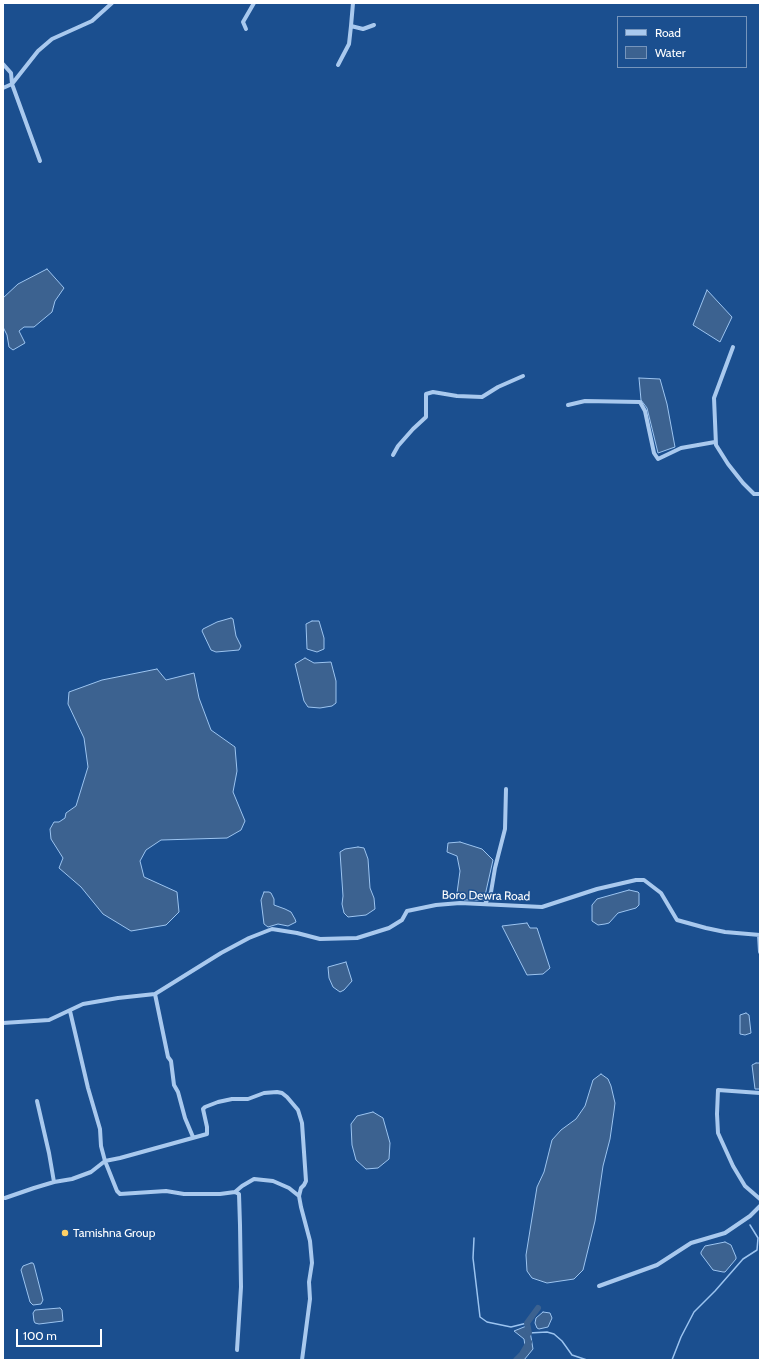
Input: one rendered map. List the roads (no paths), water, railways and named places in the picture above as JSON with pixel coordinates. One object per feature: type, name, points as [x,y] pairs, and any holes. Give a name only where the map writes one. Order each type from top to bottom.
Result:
[{"type":"street","points":[[3,88],[12,84],[38,51],[52,38],[92,21],[112,3]]},
{"type":"street","points":[[246,29],[244,22],[254,3]]},
{"type":"street","points":[[338,65],[349,44],[353,3]]},
{"type":"street","points":[[351,26],[364,29],[374,25]]},
{"type":"street","points":[[3,64],[11,73],[12,84],[40,161]]},
{"type":"street","points":[[733,347],[714,398],[715,442],[728,464],[743,483],[754,494],[760,494]]},
{"type":"street","points":[[393,455],[398,446],[426,417],[426,394],[433,392],[457,396],[482,397],[498,387],[523,376]]},
{"type":"street","points":[[568,405],[585,401],[640,402],[645,411],[654,453],[658,459],[680,448],[715,442]]},
{"type":"street","points":[[485,904],[491,892],[495,868],[505,829],[504,814],[506,789]]},
{"type":"street","name":"Boro Dewra Road","points":[[3,1023],[49,1020],[83,1004],[155,994],[221,952],[249,938],[272,929],[320,939],[357,938],[389,928],[402,920],[407,911],[436,905],[460,903],[542,906],[597,889],[636,880],[644,880],[661,893],[677,920],[725,932],[760,935]]},
{"type":"street","points":[[760,935],[760,952]]},
{"type":"street","points":[[155,994],[168,1057],[171,1061],[174,1086],[178,1092],[185,1118],[193,1137]]},
{"type":"street","points":[[70,1011],[88,1088],[100,1129],[101,1146],[105,1161],[120,1194],[166,1191],[184,1194],[220,1194],[235,1192],[242,1186],[254,1180],[273,1181],[289,1188],[299,1196]]},
{"type":"street","points":[[760,1093],[718,1090],[717,1114],[718,1133],[733,1166],[745,1186],[760,1199]]},
{"type":"street","points":[[5,1198],[54,1182],[72,1179],[90,1172],[105,1161],[206,1134],[207,1128],[203,1109],[218,1102],[232,1099],[248,1099],[269,1092],[282,1093],[298,1110],[302,1123],[306,1183],[300,1190],[299,1196],[310,1241],[312,1263],[309,1282],[310,1300],[302,1360]]},
{"type":"street","points":[[37,1101],[54,1182]]},
{"type":"street","points":[[235,1192],[239,1194],[241,1288],[237,1350]]},
{"type":"street","points":[[599,1286],[657,1265],[691,1243],[725,1233],[750,1216],[760,1206]]},
{"type":"water","points":[[47,269],[64,288],[55,301],[52,312],[34,327],[24,327],[19,331],[25,343],[13,350],[9,347],[7,335],[3,327],[3,298],[18,284]]},
{"type":"water","points":[[707,290],[732,317],[720,342],[693,325]]},
{"type":"water","points":[[639,378],[660,379],[667,404],[675,447],[658,453],[647,408],[641,400]]},
{"type":"water","points":[[231,618],[233,619],[236,636],[241,646],[239,650],[216,652],[211,650],[202,631],[203,629],[217,622]]},
{"type":"water","points":[[312,621],[319,621],[324,638],[324,649],[317,652],[307,649],[306,624]]},
{"type":"water","points":[[305,658],[314,663],[331,662],[336,681],[336,703],[332,706],[320,708],[308,707],[304,701],[295,664]]},
{"type":"water","points":[[157,669],[166,680],[194,673],[199,698],[211,730],[235,747],[237,771],[233,792],[245,821],[241,830],[227,838],[161,840],[146,850],[140,861],[144,877],[177,892],[179,912],[166,925],[131,931],[103,914],[81,887],[59,868],[63,858],[51,839],[50,829],[54,822],[59,822],[65,818],[66,813],[76,806],[88,767],[84,738],[68,704],[69,692],[102,680]]},
{"type":"water","points":[[460,842],[482,849],[493,860],[484,900],[464,900],[457,893],[460,871],[457,856],[447,852],[448,843]]},
{"type":"water","points":[[358,847],[364,848],[368,859],[370,888],[374,898],[375,909],[366,915],[348,917],[344,913],[342,904],[343,896],[340,852],[345,849]]},
{"type":"water","points":[[629,890],[639,893],[639,905],[636,908],[618,913],[609,923],[598,925],[592,921],[592,905],[597,899]]},
{"type":"water","points":[[264,892],[271,893],[274,899],[274,905],[291,912],[296,922],[288,926],[278,924],[268,927],[264,924],[261,900]]},
{"type":"water","points":[[527,923],[530,928],[537,928],[550,968],[543,974],[527,975],[502,926]]},
{"type":"water","points":[[346,962],[352,981],[344,990],[340,992],[333,987],[329,978],[328,967]]},
{"type":"water","points":[[746,1013],[749,1015],[751,1033],[745,1035],[740,1034],[740,1015]]},
{"type":"water","points":[[760,1063],[760,1089],[755,1089],[752,1065]]},
{"type":"water","points":[[601,1074],[608,1079],[615,1103],[610,1139],[603,1166],[595,1221],[583,1270],[574,1279],[547,1283],[532,1278],[527,1271],[526,1255],[537,1187],[544,1172],[552,1140],[561,1130],[576,1119],[585,1106],[593,1080]]},
{"type":"water","points":[[373,1112],[383,1118],[390,1143],[389,1159],[378,1168],[366,1169],[356,1160],[352,1145],[351,1124],[357,1116]]},
{"type":"water","points":[[725,1242],[731,1245],[736,1259],[725,1272],[713,1270],[701,1252],[705,1246]]},
{"type":"water","points":[[31,1263],[34,1265],[43,1300],[41,1304],[33,1305],[30,1302],[21,1270],[23,1266]]},
{"type":"water","points":[[60,1308],[62,1310],[63,1321],[39,1324],[35,1323],[33,1313],[35,1310]]},
{"type":"water","points":[[543,1312],[550,1313],[552,1318],[548,1327],[539,1329],[535,1323],[536,1318]]},
{"type":"water","points":[[529,1325],[533,1349],[524,1360],[518,1360],[526,1352],[524,1339],[514,1331]]},
{"type":"waterway","points":[[672,1360],[681,1337],[694,1312],[743,1259],[757,1250],[758,1238],[750,1225]]},
{"type":"waterway","points":[[474,1238],[473,1258],[480,1317],[487,1322],[511,1327],[527,1323]]},
{"type":"waterway","points":[[529,1333],[527,1323],[538,1308]]},
{"type":"waterway","points":[[529,1333],[547,1332],[554,1334],[562,1341],[572,1355],[587,1360]]},
{"type":"waterway","points":[[516,1360],[522,1354],[529,1342]]},
{"type":"place","name":"Tamishna Group","points":[[65,1233]]}]
